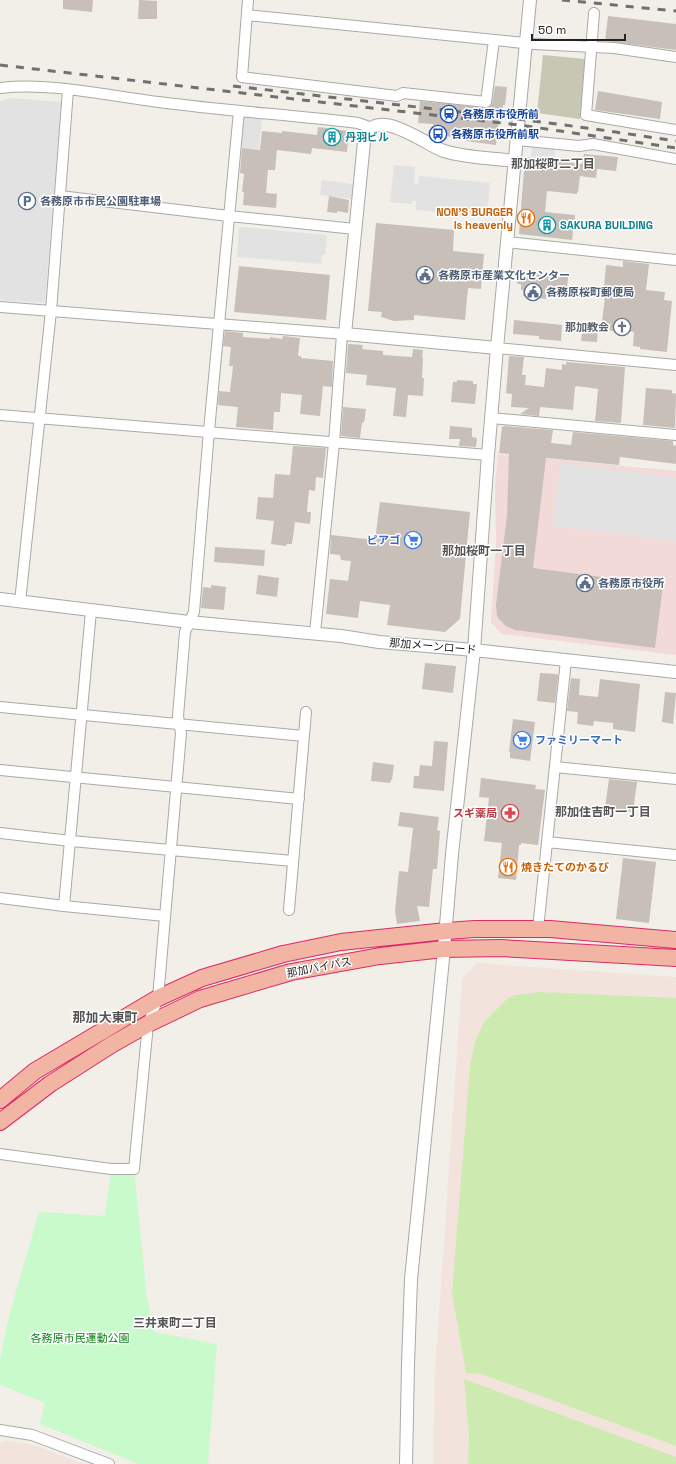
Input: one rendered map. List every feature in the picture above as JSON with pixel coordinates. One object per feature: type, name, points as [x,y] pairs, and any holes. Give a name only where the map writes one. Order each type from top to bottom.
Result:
[{"type":"highway","name":"那加バイパス","points":[[0,1100],[36,1071],[158,998],[202,978],[283,954],[341,942],[446,931],[538,929],[676,940]]},
{"type":"highway","name":"那加バイパス","points":[[0,1122],[50,1084],[148,1024],[200,999],[291,972],[380,956],[444,949],[501,948],[676,958]]},
{"type":"street","points":[[248,0],[242,77],[397,96],[403,93],[486,102],[494,40]]},
{"type":"street","points":[[406,1464],[412,1278],[453,846],[474,650],[497,348],[530,0]]},
{"type":"street","points":[[594,13],[586,115],[676,130]]},
{"type":"street","points":[[247,15],[526,43],[592,48],[614,48],[676,57]]},
{"type":"street","points":[[0,88],[37,87],[68,90],[239,111],[358,123],[372,128]]},
{"type":"street","points":[[0,599],[20,602],[51,311],[68,90]]},
{"type":"street","points":[[0,1154],[110,1169],[134,1169],[148,1024],[158,998],[181,733],[178,716],[185,632],[194,612],[209,431],[239,111]]},
{"type":"street","points":[[316,633],[344,334],[364,142],[367,133],[372,128],[378,126],[393,127],[411,133],[444,151],[514,161]]},
{"type":"street","points":[[517,140],[579,146],[593,144],[676,159]]},
{"type":"street","points":[[60,196],[355,229]]},
{"type":"street","points":[[507,242],[676,260]]},
{"type":"street","points":[[0,307],[344,334],[676,365]]},
{"type":"street","points":[[0,415],[488,455]]},
{"type":"street","points":[[491,418],[676,435]]},
{"type":"street","name":"那加メーンロード","points":[[20,602],[189,622],[316,633],[379,642],[474,650],[676,672]]},
{"type":"street","points":[[64,906],[91,611]]},
{"type":"street","points":[[538,929],[566,660]]},
{"type":"street","points":[[0,707],[304,736]]},
{"type":"street","points":[[289,910],[306,712]]},
{"type":"street","points":[[555,767],[676,779]]},
{"type":"street","points":[[0,770],[299,800]]},
{"type":"street","points":[[0,833],[71,841],[293,861]]},
{"type":"street","points":[[547,842],[676,855]]},
{"type":"street","points":[[0,898],[165,916]]},
{"type":"street","points":[[0,1430],[32,1435],[109,1464]]},
{"type":"shaded area","points":[[543,55],[585,59],[580,119],[537,113]]},
{"type":"shaded area","name":"各務原市市民公園駐車場","points":[[11,98],[61,102],[45,303],[0,300],[0,101]]},
{"type":"shaded area","points":[[244,115],[262,117],[259,149],[240,147]]},
{"type":"shaded area","points":[[532,147],[555,150],[554,159],[531,157]]},
{"type":"shaded area","points":[[394,165],[415,167],[414,184],[418,184],[419,176],[490,183],[487,216],[416,210],[416,201],[412,201],[412,204],[390,202]]},
{"type":"shaded area","points":[[322,180],[353,184],[352,199],[320,195]]},
{"type":"shaded area","points":[[239,227],[327,235],[325,255],[322,255],[321,264],[237,257]]},
{"type":"shaded area","name":"各務原市役所","points":[[498,454],[676,471],[676,655],[502,634],[491,622],[496,543],[495,485]]},
{"type":"shaded area","points":[[561,463],[676,478],[676,541],[553,526]]},
{"type":"shaded area","points":[[477,963],[676,977],[676,1464],[433,1464],[435,1372],[462,979]]},
{"type":"shaded area","points":[[6,1441],[30,1444],[85,1464],[0,1464],[0,1443]]},
{"type":"green space","points":[[540,992],[676,998],[676,1446],[482,1374],[466,1373],[452,1293],[470,1066],[475,1042],[483,1024],[489,1017],[507,999],[514,995]]},
{"type":"green space","name":"各務原市民運動公園","points":[[111,1169],[134,1169],[147,1297],[154,1332],[217,1344],[208,1464],[139,1464],[40,1424],[45,1403],[0,1385],[0,1359],[9,1316],[39,1212],[105,1216]]},
{"type":"green space","points":[[464,1379],[676,1457],[676,1464],[468,1464],[469,1435]]},
{"type":"building","points":[[63,0],[93,0],[92,12],[63,9]]},
{"type":"building","points":[[139,0],[157,1],[157,19],[138,19]]},
{"type":"building","points":[[608,16],[676,24],[676,50],[605,41]]},
{"type":"building","points":[[495,86],[507,87],[505,105],[503,105],[502,112],[500,112],[496,145],[466,141],[466,138],[445,136],[442,141],[428,133],[434,124],[418,123],[420,101],[488,108],[492,103]]},
{"type":"building","points":[[598,91],[662,102],[660,119],[595,110]]},
{"type":"building","points":[[318,127],[349,131],[347,152],[312,148],[311,154],[277,150],[275,170],[268,170],[266,193],[277,194],[276,208],[243,205],[244,192],[242,192],[244,174],[240,173],[242,148],[260,150],[262,131],[282,133],[282,131],[317,135]]},
{"type":"building","points":[[584,154],[618,157],[616,171],[597,169],[596,178],[580,176],[577,194],[547,191],[545,212],[575,215],[572,240],[519,234],[525,157],[582,164]]},
{"type":"building","points":[[329,196],[349,200],[348,213],[337,211],[337,213],[327,212]]},
{"type":"building","points":[[376,223],[454,230],[453,251],[484,254],[481,289],[468,288],[465,320],[414,315],[414,320],[394,321],[381,317],[382,312],[368,311]]},
{"type":"building","points":[[623,261],[649,264],[646,290],[665,292],[664,300],[672,301],[667,352],[640,349],[640,347],[633,346],[634,332],[616,329],[616,331],[601,330],[606,288],[604,287],[606,265],[623,267]]},
{"type":"building","points":[[239,266],[330,275],[326,320],[234,312]]},
{"type":"building","points":[[518,273],[568,277],[567,288],[547,286],[546,299],[523,296],[521,284],[517,284]]},
{"type":"building","points":[[514,320],[562,325],[561,341],[539,339],[539,336],[513,334]]},
{"type":"building","points":[[583,327],[598,329],[597,342],[581,341]]},
{"type":"building","points":[[225,331],[243,333],[243,337],[270,339],[270,337],[282,339],[283,336],[300,338],[298,356],[301,356],[301,358],[333,361],[332,387],[323,386],[320,416],[300,414],[302,395],[281,393],[280,412],[274,412],[273,430],[236,427],[238,407],[218,405],[219,391],[230,392],[233,366],[229,366],[231,347],[223,346]]},
{"type":"building","points":[[348,344],[363,345],[362,349],[383,351],[383,355],[412,357],[413,349],[423,350],[423,396],[408,395],[406,417],[393,416],[396,388],[366,385],[367,375],[346,373]]},
{"type":"building","points":[[509,356],[524,357],[522,375],[526,375],[525,385],[544,387],[546,368],[562,370],[562,364],[566,365],[566,362],[625,367],[621,423],[595,421],[598,389],[577,386],[575,387],[573,410],[540,407],[539,416],[520,414],[529,408],[511,407],[512,394],[506,393]]},
{"type":"building","points":[[457,380],[473,381],[473,384],[477,384],[475,404],[451,402],[453,382],[457,382]]},
{"type":"building","points":[[646,388],[672,390],[672,393],[676,394],[675,428],[643,425]]},
{"type":"building","points":[[343,407],[366,409],[364,423],[362,422],[360,438],[341,436]]},
{"type":"building","points":[[450,426],[472,428],[472,437],[477,438],[476,447],[459,446],[460,439],[449,439]]},
{"type":"building","points":[[502,427],[553,430],[551,443],[571,445],[573,432],[673,441],[673,445],[676,446],[676,464],[620,457],[619,465],[546,458],[533,568],[663,585],[655,648],[515,630],[506,626],[499,619],[496,605],[507,515],[509,454],[499,453]]},
{"type":"building","points":[[293,446],[326,448],[323,478],[316,477],[315,491],[309,490],[307,512],[311,512],[310,524],[295,522],[292,544],[287,544],[286,546],[271,544],[274,521],[256,519],[258,497],[273,498],[275,474],[290,475]]},
{"type":"building","points":[[380,502],[470,512],[460,619],[445,632],[387,625],[390,605],[360,601],[358,618],[326,614],[330,579],[348,581],[351,561],[341,560],[340,555],[330,554],[331,535],[375,540]]},
{"type":"building","points":[[215,547],[265,550],[264,566],[214,562]]},
{"type":"building","points":[[258,575],[279,578],[277,597],[256,594]]},
{"type":"building","points":[[211,585],[226,587],[224,610],[201,608],[203,587],[211,588]]},
{"type":"building","points":[[425,663],[456,666],[453,693],[422,689]]},
{"type":"building","points":[[540,673],[557,674],[558,676],[555,703],[537,701]]},
{"type":"building","points":[[571,678],[580,679],[579,695],[598,697],[600,679],[640,684],[635,732],[613,729],[613,723],[594,721],[593,726],[577,724],[578,712],[567,711]]},
{"type":"building","points":[[665,692],[676,693],[673,724],[662,722]]},
{"type":"building","points":[[513,719],[535,722],[530,761],[510,758],[509,752]]},
{"type":"building","points":[[434,741],[448,742],[444,791],[413,788],[414,776],[419,776],[420,765],[432,766]]},
{"type":"building","points":[[373,762],[394,765],[392,780],[390,783],[371,781]]},
{"type":"building","points":[[481,778],[536,785],[535,789],[545,790],[538,845],[521,843],[521,845],[519,845],[516,880],[498,878],[502,843],[484,841],[489,798],[479,797]]},
{"type":"building","points":[[609,779],[637,782],[633,812],[605,808]]},
{"type":"building","points":[[400,812],[439,817],[437,830],[440,831],[437,869],[433,869],[429,907],[417,906],[420,921],[397,924],[395,911],[399,871],[408,872],[413,828],[398,826]]},
{"type":"building","points":[[623,858],[656,862],[649,923],[616,919]]},
{"type":"railway","points":[[562,0],[676,11]]},
{"type":"railway","points":[[0,65],[519,125],[676,148]]},
{"type":"railway","points":[[233,86],[487,115]]},
{"type":"railway","points":[[517,119],[676,141]]},
{"type":"place","name":"各務原市役所前","points":[[449,114]]},
{"type":"place","name":"各務原市役所前駅","points":[[438,134]]},
{"type":"place","name":"丹羽ビル","points":[[332,137]]},
{"type":"place","name":"各務原市市民公園駐車場","points":[[27,201]]},
{"type":"place","name":"NON'S BURGER is heavenly","points":[[526,218]]},
{"type":"place","name":"SAKURA BUILDING","points":[[547,225]]},
{"type":"place","name":"各務原市産業文化センター","points":[[425,275]]},
{"type":"place","name":"各務原桜町郵便局","points":[[533,292]]},
{"type":"place","name":"那加教会","points":[[622,327]]},
{"type":"place","name":"ピアゴ","points":[[413,540]]},
{"type":"place","name":"各務原市役所","points":[[585,583]]},
{"type":"place","name":"ファミリーマート","points":[[522,740]]},
{"type":"place","name":"スギ薬局","points":[[510,813]]},
{"type":"place","name":"焼きたてのかるび","points":[[508,867]]},
{"type":"district","name":"那加桜町二丁目","points":[[553,164]]},
{"type":"district","name":"那加桜町一丁目","points":[[484,551]]},
{"type":"district","name":"那加住吉町一丁目","points":[[603,812]]},
{"type":"district","name":"那加大東町","points":[[105,1017]]},
{"type":"district","name":"三井東町二丁目","points":[[175,1323]]}]
